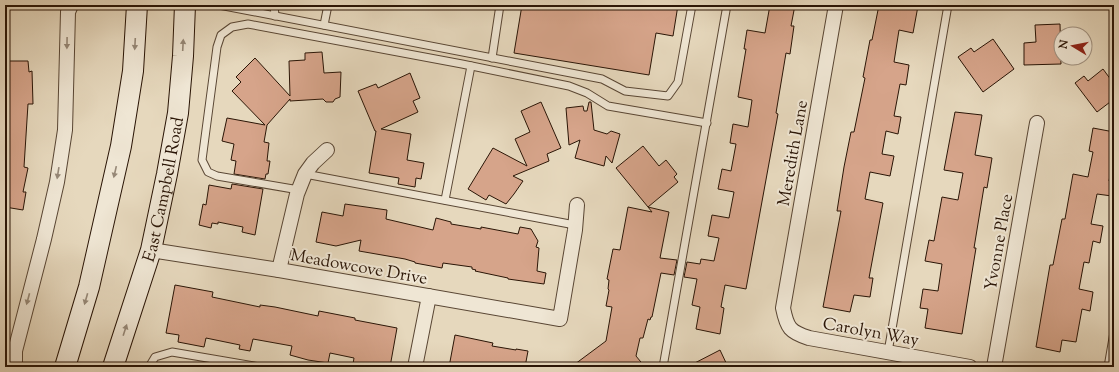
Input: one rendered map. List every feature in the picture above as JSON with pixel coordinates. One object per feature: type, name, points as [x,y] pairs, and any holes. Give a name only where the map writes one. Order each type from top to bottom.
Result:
[{"type":"main road","points":[[65,367],[89,287],[121,146],[133,71],[137,5]]},
{"type":"main road","name":"East Campbell Road","points":[[113,367],[151,250],[178,113],[183,56],[185,5]]},
{"type":"street","points":[[15,367],[15,351],[57,182],[65,130],[68,12],[71,5]]},
{"type":"street","name":"Meredith Lane","points":[[783,308],[836,5]]},
{"type":"street","name":"Yvonne Place","points":[[994,367],[1037,124]]},
{"type":"street","points":[[279,270],[299,190],[305,174],[313,163],[327,150]]},
{"type":"street","points":[[575,225],[577,205]]},
{"type":"street","name":"Meadowcove Drive","points":[[151,250],[279,270],[560,319],[575,225]]},
{"type":"street","points":[[415,367],[429,296]]},
{"type":"street","name":"Carolyn Way","points":[[783,308],[786,323],[795,333],[809,338],[970,367]]},
{"type":"lane","points":[[218,5],[602,79],[625,91],[668,96],[678,82],[692,5]]},
{"type":"lane","points":[[274,5],[275,16]]},
{"type":"lane","points":[[324,25],[328,5]]},
{"type":"lane","points":[[492,58],[500,5]]},
{"type":"lane","points":[[663,367],[727,5]]},
{"type":"lane","points":[[888,352],[948,5]]},
{"type":"lane","points":[[1109,5],[1114,7]]},
{"type":"lane","points":[[299,190],[218,176],[208,172],[202,160],[217,47],[221,35],[232,27],[248,24],[471,66],[568,86],[587,93],[608,106],[707,123]]},
{"type":"lane","points":[[445,200],[471,66]]},
{"type":"lane","points":[[305,174],[575,225]]},
{"type":"lane","points":[[1108,367],[1114,332]]},
{"type":"lane","points":[[149,367],[155,357],[172,352],[260,367]]},
{"type":"building","points":[[522,5],[678,5],[673,36],[656,33],[649,75],[514,53]]},
{"type":"building","points":[[770,5],[795,5],[791,26],[794,26],[790,54],[786,53],[776,113],[778,114],[746,289],[725,285],[721,307],[724,308],[720,334],[696,329],[700,307],[692,305],[697,279],[684,277],[687,262],[700,264],[701,259],[714,261],[719,238],[708,236],[712,215],[729,218],[734,192],[718,189],[722,169],[731,171],[736,144],[730,143],[733,124],[748,127],[752,100],[738,97],[746,49],[744,49],[747,30],[765,33]]},
{"type":"building","points":[[879,5],[918,6],[913,33],[899,30],[894,62],[909,65],[906,85],[900,84],[894,116],[901,117],[898,134],[886,131],[882,154],[894,156],[890,176],[870,172],[865,199],[883,203],[869,278],[873,278],[870,297],[854,295],[850,312],[823,307],[841,211],[837,211],[844,167],[851,132],[854,132],[865,78],[863,77],[870,40],[872,40]]},
{"type":"building","points":[[1060,24],[1060,26],[1053,26],[1053,64],[1024,65],[1024,43],[1036,42],[1035,25]]},
{"type":"building","points":[[993,39],[1014,69],[983,92],[958,57],[971,48],[974,52]]},
{"type":"building","points":[[322,52],[324,73],[341,72],[340,97],[335,99],[333,102],[326,102],[323,99],[290,101],[290,99],[267,125],[264,142],[269,143],[267,161],[270,161],[268,174],[266,174],[265,179],[234,174],[236,161],[231,160],[234,144],[222,141],[227,118],[265,125],[232,91],[241,82],[236,77],[255,58],[290,96],[289,61],[305,60],[305,53]]},
{"type":"building","points":[[5,61],[28,61],[29,72],[32,71],[33,104],[28,104],[24,167],[28,168],[23,192],[26,192],[23,210],[5,207]]},
{"type":"building","points":[[1103,69],[1114,84],[1114,99],[1097,112],[1075,83],[1084,76],[1088,81]]},
{"type":"building","points":[[410,73],[420,98],[413,101],[418,112],[381,129],[411,134],[407,160],[424,163],[421,179],[416,178],[415,187],[398,184],[399,178],[369,173],[376,131],[358,91],[376,84],[378,88]]},
{"type":"building","points":[[541,102],[561,148],[547,154],[549,161],[513,176],[523,181],[506,204],[489,195],[486,200],[468,189],[493,148],[527,166],[515,139],[530,132],[521,111]]},
{"type":"building","points":[[589,102],[591,102],[594,130],[607,134],[611,131],[620,134],[612,163],[606,156],[604,166],[575,158],[580,140],[569,145],[566,108],[583,106],[584,111],[587,111]]},
{"type":"building","points":[[955,112],[982,115],[975,155],[992,158],[987,188],[984,187],[962,334],[925,328],[928,309],[920,308],[923,289],[938,291],[942,264],[925,261],[929,240],[934,241],[942,197],[958,200],[963,173],[944,170]]},
{"type":"building","points":[[1093,128],[1114,132],[1114,153],[1109,181],[1114,182],[1114,186],[1112,196],[1097,194],[1091,224],[1103,226],[1100,243],[1093,241],[1089,263],[1084,262],[1079,289],[1093,292],[1090,311],[1082,309],[1076,342],[1062,340],[1060,352],[1036,347],[1050,265],[1053,265],[1062,219],[1065,219],[1073,174],[1088,177],[1093,152],[1089,151]]},
{"type":"building","points":[[643,146],[659,166],[666,160],[677,174],[674,177],[678,182],[648,207],[616,168]]},
{"type":"building","points":[[232,184],[263,189],[255,235],[242,232],[243,227],[218,222],[218,224],[212,223],[211,228],[199,225],[203,204],[206,205],[209,185],[231,189]]},
{"type":"building","points":[[345,204],[387,210],[386,219],[433,230],[436,218],[451,222],[451,224],[481,229],[481,227],[518,234],[520,227],[531,229],[538,241],[536,247],[539,248],[537,271],[546,273],[544,284],[508,279],[475,271],[476,270],[472,269],[472,267],[443,263],[442,268],[415,263],[405,259],[359,251],[361,240],[336,246],[316,242],[322,212],[343,216]]},
{"type":"building","points":[[628,207],[652,212],[648,207],[669,212],[660,258],[677,260],[674,275],[661,273],[652,317],[650,320],[648,319],[643,338],[640,338],[636,356],[645,367],[571,367],[606,341],[612,307],[606,306],[609,290],[609,280],[607,279],[613,249],[620,250]]},
{"type":"building","points":[[175,285],[213,292],[212,297],[260,307],[260,305],[275,307],[318,316],[319,311],[397,328],[390,367],[365,367],[353,364],[354,358],[330,353],[328,363],[308,360],[290,355],[292,346],[253,339],[250,351],[239,349],[240,345],[206,338],[204,347],[178,342],[179,335],[166,333]]},
{"type":"building","points":[[455,335],[493,343],[492,346],[528,351],[525,367],[449,367]]},
{"type":"building","points":[[720,350],[728,367],[687,367]]}]
